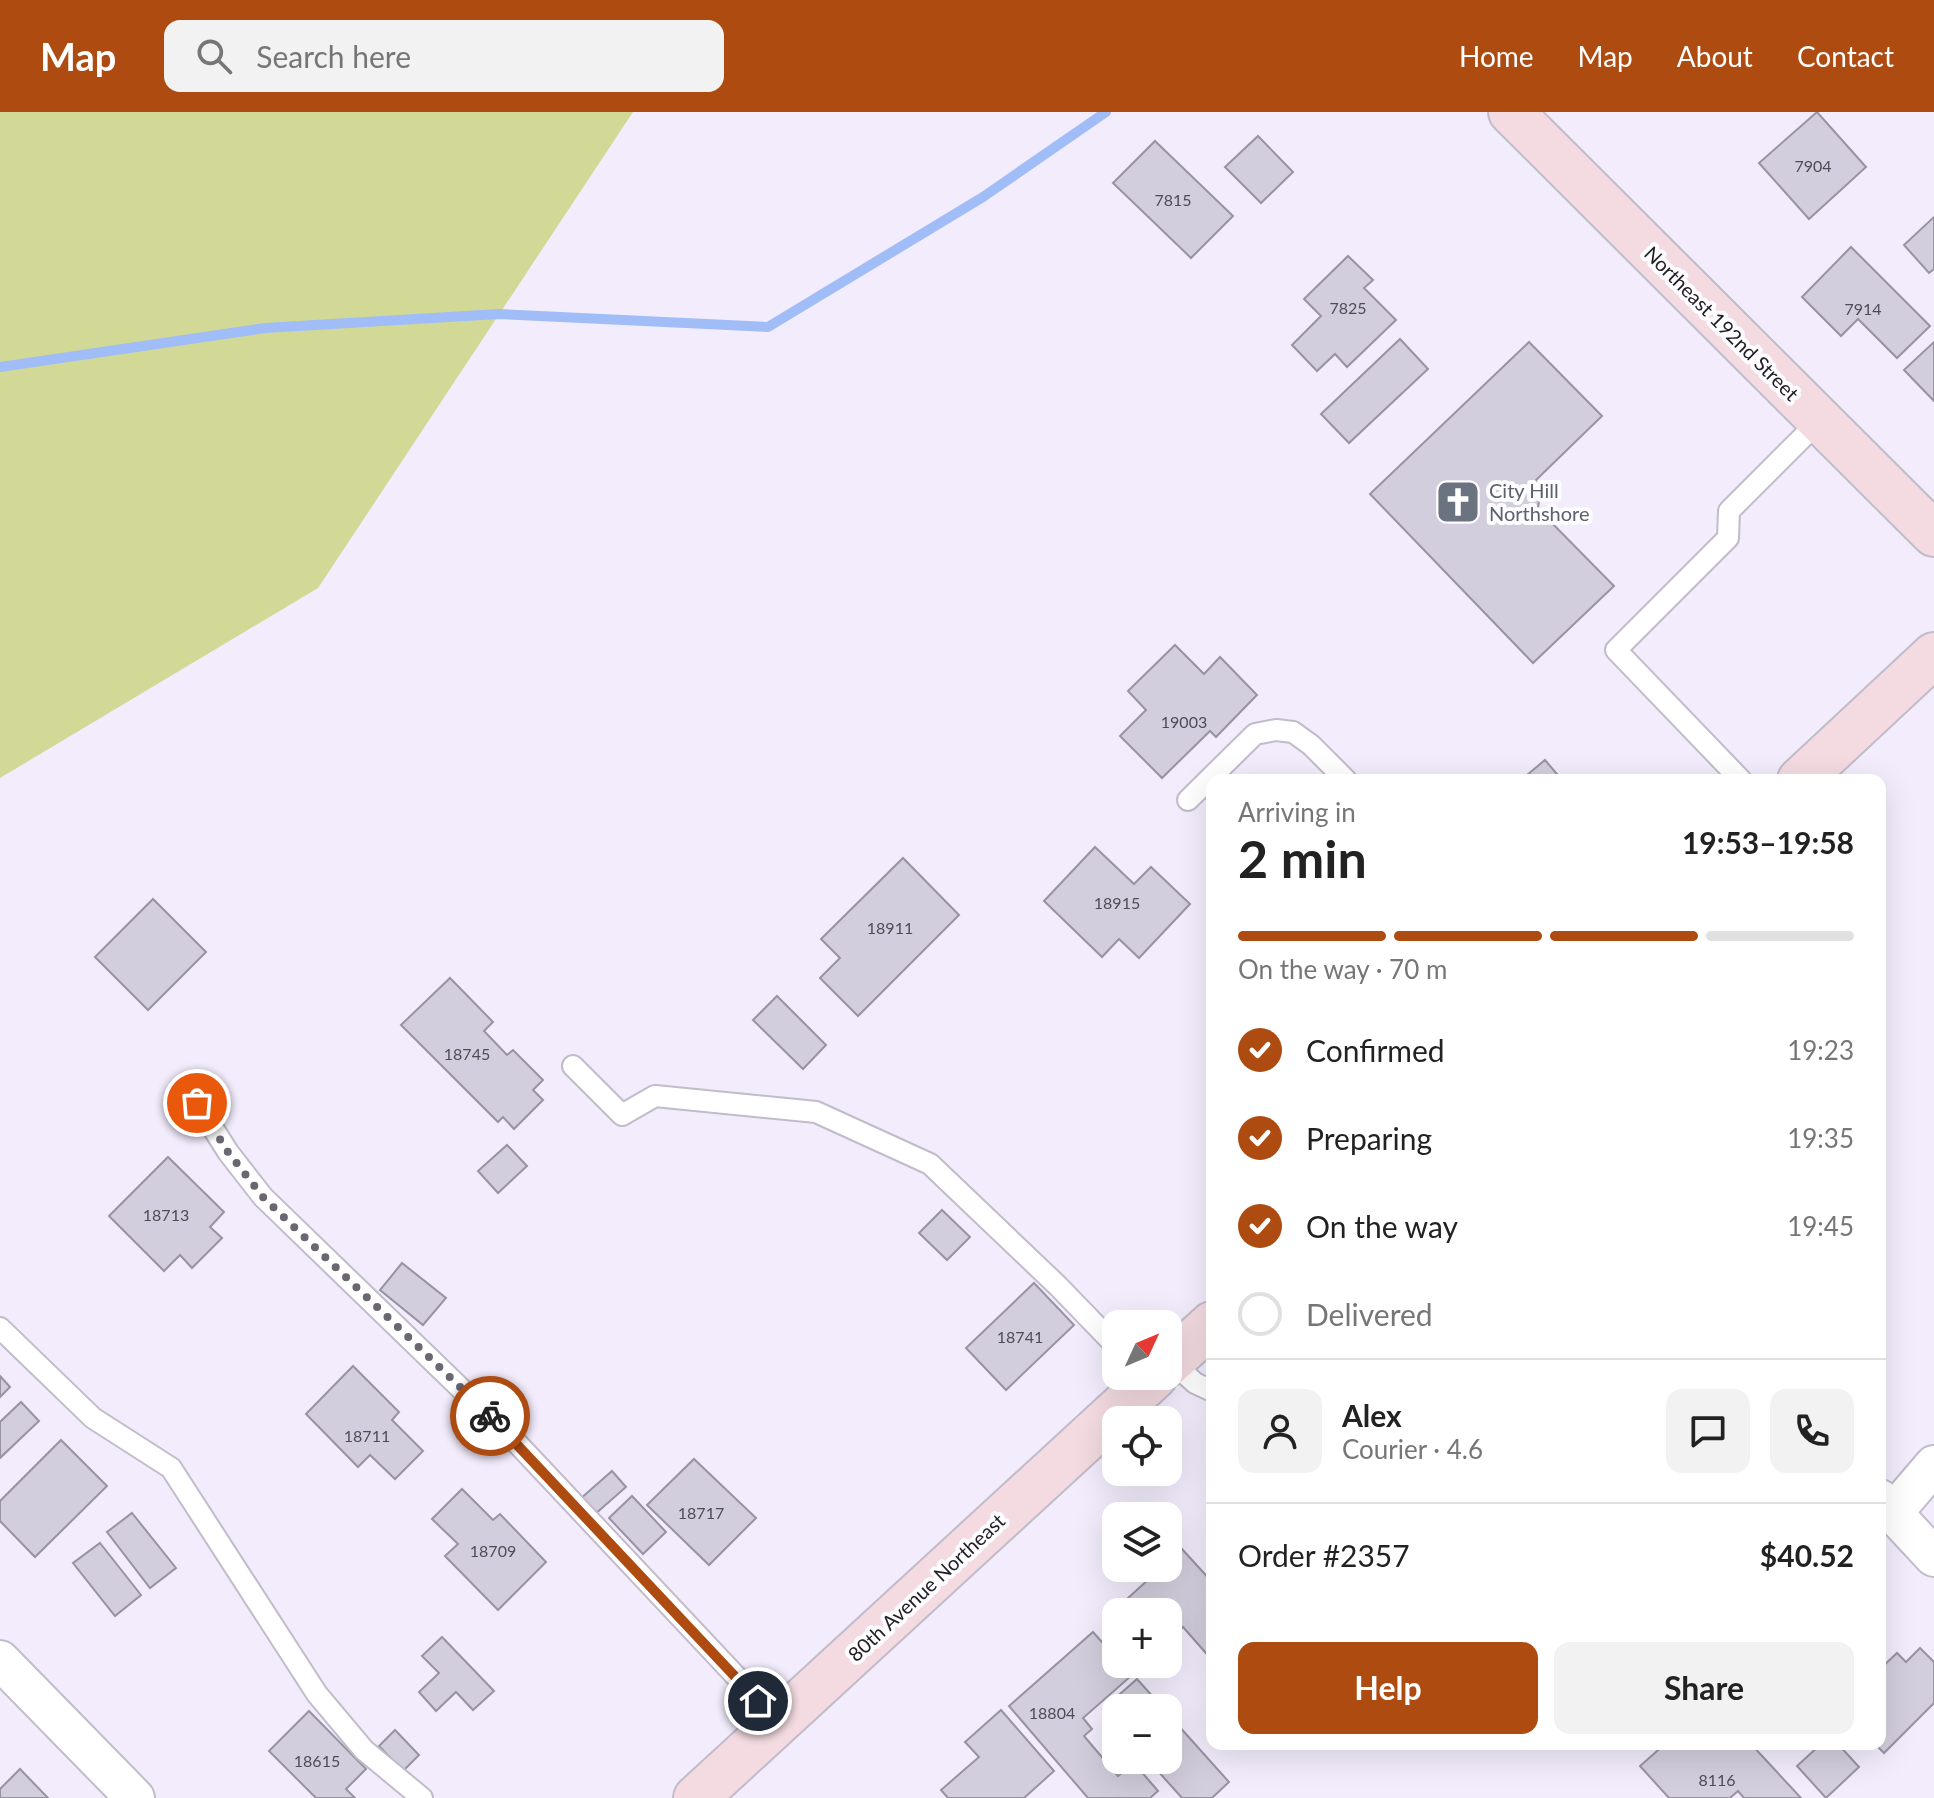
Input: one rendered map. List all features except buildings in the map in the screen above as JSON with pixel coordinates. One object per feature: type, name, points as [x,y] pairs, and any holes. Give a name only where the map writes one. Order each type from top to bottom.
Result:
[{"type":"main road","name":"Northeast 192nd Street","points":[[1511,112],[1934,534]]},
{"type":"main road","points":[[1806,774],[1934,655]]},
{"type":"main road","name":"80th Avenue Northeast","points":[[1182,1351],[1206,1329]]},
{"type":"main road","name":"80th Avenue Northeast","points":[[696,1798],[1139,1390]]},
{"type":"street","points":[[1934,1465],[1887,1506],[1934,1557]]},
{"type":"street","points":[[0,1660],[135,1798]]},
{"type":"lane","points":[[1735,774],[1616,650],[1728,538],[1729,511],[1820,420]]},
{"type":"lane","points":[[1214,774],[1255,734],[1276,730],[1293,732],[1340,774]]},
{"type":"lane","points":[[1188,800],[1206,782]]},
{"type":"lane","points":[[573,1066],[622,1115],[655,1096],[816,1112],[930,1164],[1102,1332]]},
{"type":"lane","points":[[197,1103],[228,1152],[263,1197],[515,1441],[779,1722]]},
{"type":"lane","points":[[0,1328],[93,1418],[171,1468],[317,1694],[364,1750],[422,1798]]},
{"type":"lane","points":[[1182,1379],[1206,1388]]},
{"type":"green space","points":[[0,112],[633,112],[318,588],[0,778]]},
{"type":"waterway","points":[[0,367],[265,328],[499,314],[768,327],[983,197],[1106,112]]},
{"type":"way so far","points":[[197,1103],[228,1152],[263,1197],[490,1416]]},
{"type":"place","name":"City Hill Northshore","points":[[1458,502]]},
{"type":"route","points":[[490,1416],[758,1701]]}]
